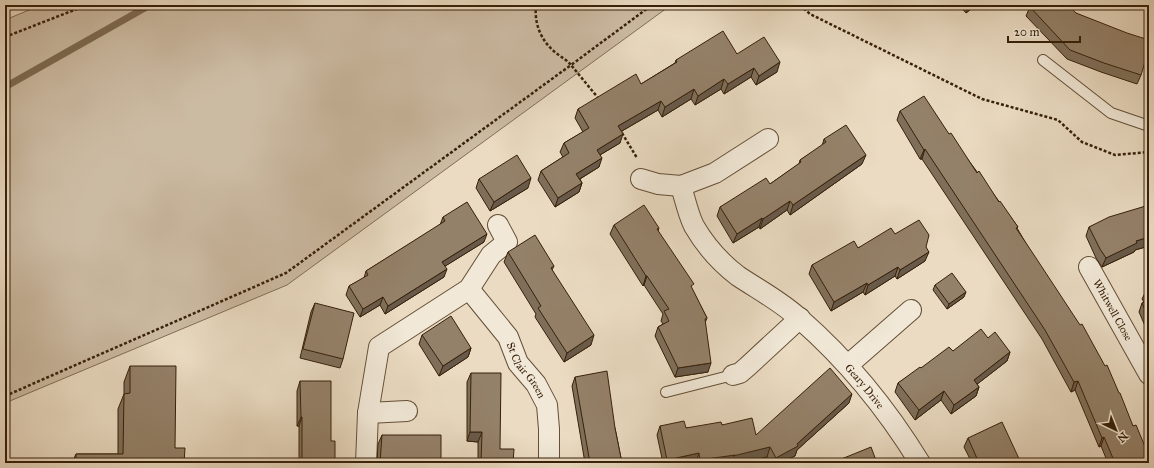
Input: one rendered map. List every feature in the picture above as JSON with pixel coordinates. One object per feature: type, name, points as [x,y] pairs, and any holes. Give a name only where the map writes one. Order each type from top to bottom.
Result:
[{"type":"street","points":[[646,181],[658,184],[681,186],[715,172],[768,139]]},
{"type":"street","name":"Geary Drive","points":[[681,186],[694,225],[706,244],[721,261],[738,275],[800,318],[848,365],[881,404],[920,463]]},
{"type":"street","points":[[366,463],[368,413],[379,347],[469,289],[490,255],[508,242],[498,225]]},
{"type":"street","name":"Whitwell Close","points":[[1089,267],[1149,374]]},
{"type":"street","name":"St Clair Green","points":[[469,289],[508,337],[518,363],[536,384],[547,405],[549,463]]},
{"type":"street","points":[[848,365],[911,310]]},
{"type":"street","points":[[733,375],[747,367],[800,318]]},
{"type":"street","points":[[368,413],[407,411]]},
{"type":"lane","points":[[1043,60],[1111,114],[1149,126]]},
{"type":"lane","points":[[666,392],[733,375]]},
{"type":"path","points":[[5,37],[88,5]]},
{"type":"path","points":[[536,5],[536,16],[540,36],[550,48],[571,66],[600,101]]},
{"type":"path","points":[[5,396],[286,273],[571,66],[652,5]]},
{"type":"path","points":[[800,5],[810,14],[982,99],[1058,120],[1082,142],[1115,155],[1149,152]]},
{"type":"path","points":[[621,132],[646,181]]},
{"type":"shaded area","points":[[41,5],[671,5],[287,285],[5,403],[5,20]]},
{"type":"building","points":[[1032,5],[1068,5],[1076,13],[1149,40],[1149,49],[1141,75],[1070,50],[1030,7]]},
{"type":"building","points":[[723,31],[737,54],[764,37],[780,62],[759,76],[754,68],[728,84],[724,79],[698,96],[694,89],[665,107],[661,101],[618,126],[623,134],[597,150],[602,158],[576,174],[582,183],[558,198],[541,171],[569,153],[564,143],[589,128],[578,109],[636,74],[641,84]]},
{"type":"building","points":[[924,96],[949,134],[951,133],[977,173],[979,171],[999,202],[1000,201],[1080,325],[1082,324],[1105,366],[1107,365],[1133,426],[1136,425],[1149,456],[1149,463],[1115,463],[1104,437],[1102,438],[1078,381],[1074,382],[1045,330],[925,149],[924,150],[900,111]]},
{"type":"building","points":[[846,125],[866,155],[793,205],[790,201],[737,234],[720,207],[766,178],[770,184],[826,142],[824,139]]},
{"type":"building","points":[[517,155],[531,178],[494,202],[479,179]]},
{"type":"building","points":[[467,202],[487,234],[442,262],[447,269],[388,306],[383,297],[363,309],[349,286],[368,275],[366,271],[445,221],[443,217]]},
{"type":"building","points":[[644,205],[659,228],[657,229],[694,284],[691,286],[707,318],[705,319],[711,363],[678,368],[658,327],[669,321],[664,311],[669,309],[614,225]]},
{"type":"building","points":[[1149,205],[1149,237],[1136,241],[1137,243],[1106,258],[1089,227],[1109,217]]},
{"type":"building","points":[[919,220],[929,235],[926,247],[929,252],[900,270],[898,267],[868,285],[867,283],[834,302],[812,265],[854,241],[858,248],[891,228],[895,234]]},
{"type":"building","points":[[535,235],[554,266],[551,268],[594,335],[567,353],[538,308],[541,306],[508,252]]},
{"type":"building","points":[[952,273],[966,292],[949,304],[935,285]]},
{"type":"building","points":[[1149,289],[1149,298],[1146,291]]},
{"type":"building","points":[[1149,300],[1149,319],[1142,303]]},
{"type":"building","points":[[315,303],[354,313],[343,359],[303,349]]},
{"type":"building","points":[[451,316],[471,348],[443,366],[422,335]]},
{"type":"building","points":[[981,329],[988,338],[995,332],[1010,352],[974,380],[979,387],[954,405],[944,391],[919,410],[898,383],[949,347],[953,351]]},
{"type":"building","points":[[130,366],[176,366],[175,448],[185,448],[184,463],[76,463],[76,454],[123,454],[124,394],[130,393]]},
{"type":"building","points":[[830,368],[852,394],[797,444],[798,446],[776,458],[770,447],[733,456],[735,455],[700,460],[699,453],[667,460],[660,426],[684,421],[686,428],[721,422],[722,425],[752,418],[756,435]]},
{"type":"building","points":[[607,371],[615,428],[622,463],[590,463],[575,377]]},
{"type":"building","points":[[471,373],[501,373],[500,449],[514,449],[513,463],[481,463],[482,432],[470,432]]},
{"type":"building","points":[[300,381],[331,381],[331,441],[335,441],[335,463],[302,463]]},
{"type":"building","points":[[1002,422],[1021,463],[979,463],[968,438]]},
{"type":"building","points":[[382,435],[441,435],[441,463],[380,463]]},
{"type":"building","points":[[871,447],[877,463],[840,463],[839,460]]},
{"type":"waterway","points":[[5,87],[150,5]]}]
